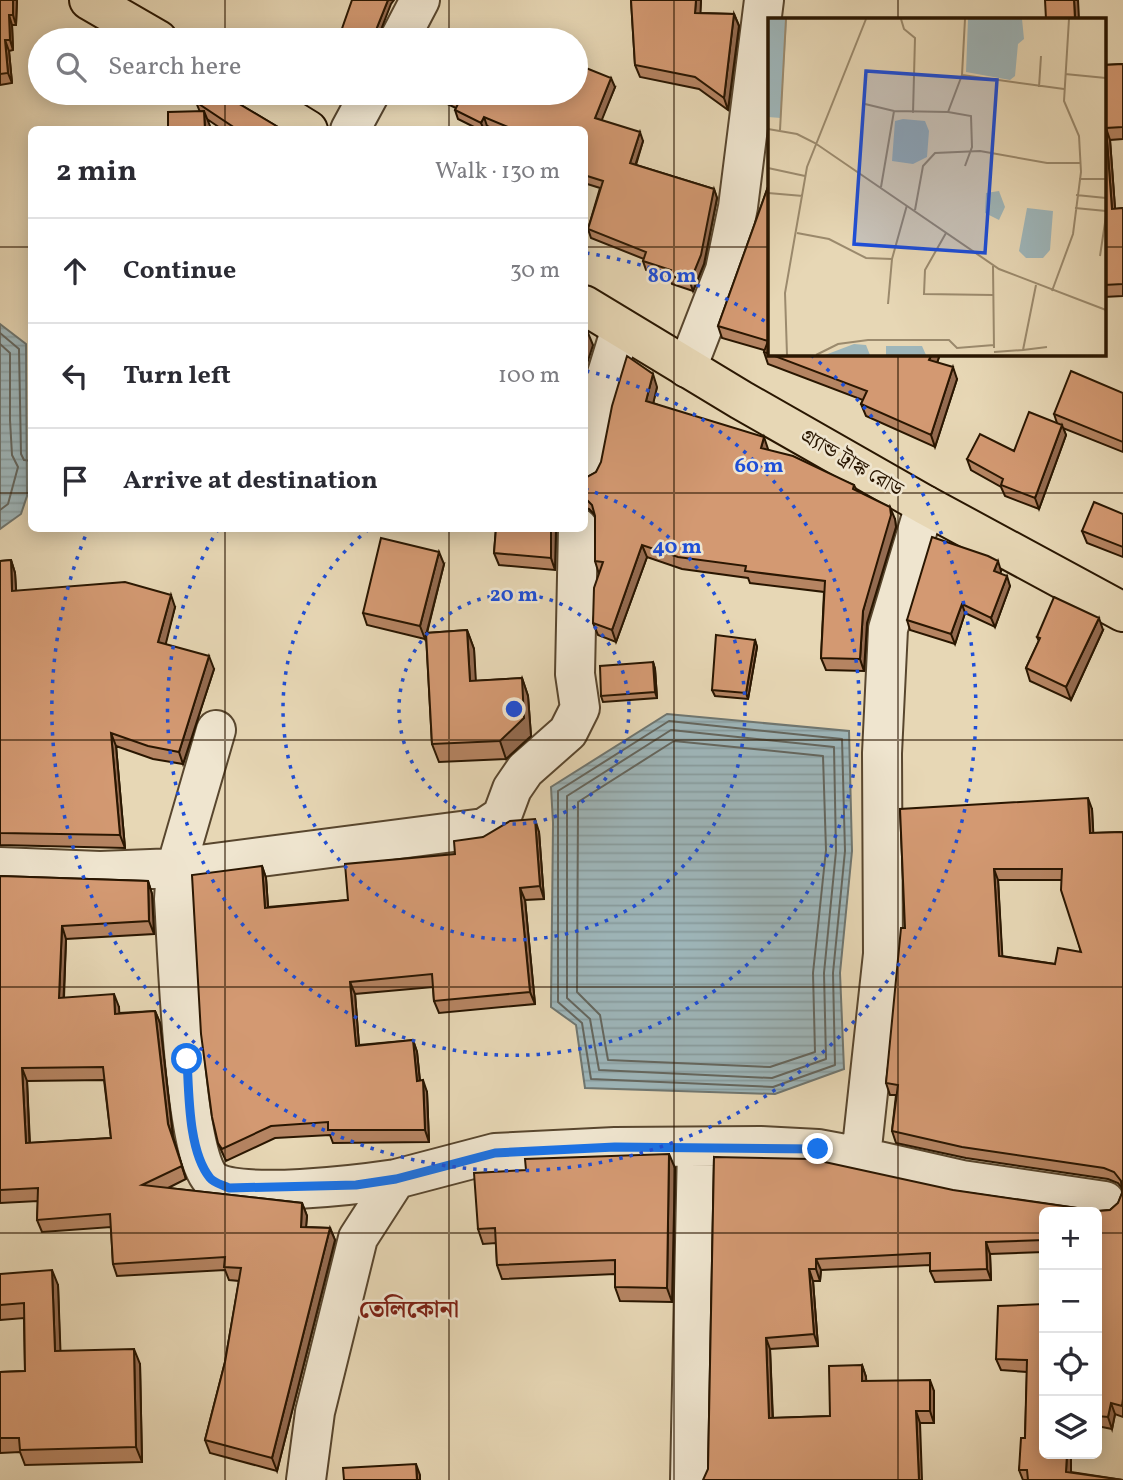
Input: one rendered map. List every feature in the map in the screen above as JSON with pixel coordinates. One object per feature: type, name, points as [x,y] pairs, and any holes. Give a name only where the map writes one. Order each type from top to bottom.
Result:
[{"type":"highway","points":[[89,0],[137,28]]},
{"type":"highway","points":[[267,105],[302,126]]},
{"type":"highway","name":"গ্র্যান্ড ট্রাঙ্ক রোড","points":[[588,307],[687,368],[925,505],[1123,612]]},
{"type":"street","points":[[405,28],[420,0]]},
{"type":"street","points":[[687,368],[725,270],[738,207],[764,0]]},
{"type":"street","points":[[352,126],[364,105]]},
{"type":"street","points":[[588,450],[621,328]]},
{"type":"street","points":[[861,1157],[883,954],[881,753],[888,629],[908,553],[925,505]]},
{"type":"street","points":[[0,867],[100,871],[176,868],[484,828],[502,816],[512,789],[525,770],[568,732],[580,708],[575,674],[578,532]]},
{"type":"street","points":[[216,730],[176,868],[174,899],[191,1118],[201,1163],[211,1180],[229,1188],[296,1189],[396,1179],[495,1153],[615,1147],[818,1149],[962,1180],[1105,1201]]},
{"type":"street","points":[[690,1480],[697,1147]]},
{"type":"street","points":[[306,1480],[316,1412],[358,1238],[396,1179]]},
{"type":"water","points":[[0,324],[26,344],[27,496],[21,514],[0,529]]},
{"type":"water","points":[[667,714],[849,731],[852,851],[840,973],[844,1069],[775,1094],[585,1088],[576,1025],[551,1007],[551,787]]},
{"type":"building","points":[[0,0],[13,0],[13,15],[9,15],[10,40],[5,40],[8,73],[0,74]]},
{"type":"building","points":[[352,0],[388,0],[377,28],[342,28]]},
{"type":"building","points":[[631,0],[696,0],[695,13],[734,14],[724,98],[695,77],[635,65]]},
{"type":"building","points":[[1045,0],[1074,0],[1075,18],[1046,18]]},
{"type":"building","points":[[1123,64],[1123,127],[1106,128],[1106,65]]},
{"type":"building","points":[[588,69],[611,78],[595,118],[640,132],[630,163],[714,189],[701,255],[690,282],[669,275],[671,270],[643,261],[646,252],[588,229],[603,181],[588,176],[588,126],[505,126],[484,117],[481,123],[455,110],[458,105],[588,105]]},
{"type":"building","points":[[200,105],[241,105],[276,126],[232,126]]},
{"type":"building","points":[[204,111],[205,126],[168,126],[168,112]]},
{"type":"building","points":[[1106,128],[1112,209],[1123,208],[1123,284],[1106,285]]},
{"type":"building","points":[[768,187],[768,341],[718,326]]},
{"type":"building","points":[[772,355],[932,355],[929,360],[953,367],[931,435],[861,404],[867,391]]},
{"type":"building","points":[[627,356],[653,374],[646,401],[764,437],[761,448],[793,456],[854,485],[853,489],[890,507],[891,515],[863,611],[860,659],[821,658],[825,581],[745,571],[746,566],[678,557],[642,545],[612,630],[593,623],[594,588],[603,562],[595,561],[595,516],[588,501],[588,476],[596,472],[601,462],[612,406]]},
{"type":"building","points":[[1071,371],[1123,393],[1123,442],[1054,414]]},
{"type":"building","points":[[1029,412],[1062,425],[1035,498],[1001,485],[1003,479],[967,459],[980,434],[1014,451]]},
{"type":"building","points":[[1094,502],[1123,514],[1123,547],[1082,531]]},
{"type":"building","points":[[496,532],[551,532],[551,558],[494,553]]},
{"type":"building","points":[[932,537],[998,561],[994,571],[1007,576],[991,618],[962,604],[951,634],[907,620]]},
{"type":"building","points":[[381,538],[439,552],[420,626],[363,613]]},
{"type":"building","points":[[11,560],[12,591],[125,582],[171,595],[158,642],[209,656],[179,752],[148,746],[111,733],[120,835],[0,833],[0,561]]},
{"type":"building","points":[[1054,597],[1099,618],[1066,687],[1026,668]]},
{"type":"building","points":[[467,630],[470,681],[522,678],[524,718],[500,741],[432,744],[426,633]]},
{"type":"building","points":[[716,635],[755,640],[746,693],[712,690]]},
{"type":"building","points":[[653,662],[655,692],[601,696],[600,666]]},
{"type":"building","points":[[1088,798],[1090,833],[1123,832],[1123,1399],[1122,1406],[1111,1403],[1108,1417],[1102,1416],[1102,1211],[1110,1210],[1118,1203],[1122,1193],[1121,1181],[1114,1172],[1104,1168],[962,1147],[892,1131],[898,1085],[886,1083],[901,928],[905,928],[900,809]],"holes":[[[994,869],[1062,869],[1061,890],[1081,952],[1058,948],[1055,964],[999,956]]]},
{"type":"building","points":[[535,819],[540,886],[520,888],[530,992],[434,1001],[432,974],[350,982],[356,1046],[413,1040],[417,1081],[423,1080],[425,1130],[328,1130],[328,1122],[271,1126],[222,1149],[212,1117],[201,1034],[192,875],[262,866],[265,908],[348,900],[345,864],[455,854],[454,841],[483,837],[510,821]]},
{"type":"building","points":[[0,876],[148,881],[149,921],[62,926],[59,998],[114,994],[115,1014],[155,1011],[168,1124],[182,1166],[142,1185],[302,1203],[301,1227],[330,1228],[272,1458],[205,1440],[225,1362],[241,1268],[224,1267],[225,1257],[113,1264],[110,1214],[37,1220],[38,1188],[0,1190]],"holes":[[[103,1067],[111,1138],[26,1143],[22,1068]]]},
{"type":"building","points":[[669,1154],[667,1288],[615,1287],[615,1260],[497,1265],[495,1228],[478,1229],[474,1173],[526,1170],[525,1159]]},
{"type":"building","points":[[714,1157],[811,1159],[953,1190],[1070,1207],[1039,1207],[1039,1240],[986,1242],[987,1269],[930,1271],[930,1253],[816,1259],[816,1269],[809,1269],[814,1334],[766,1338],[769,1418],[830,1416],[829,1366],[862,1365],[862,1381],[930,1380],[930,1411],[916,1411],[919,1480],[703,1480],[708,1469]]},
{"type":"building","points":[[52,1270],[55,1351],[134,1349],[136,1447],[20,1450],[19,1438],[0,1438],[0,1372],[25,1371],[24,1303],[0,1305],[0,1274]]},
{"type":"building","points":[[1039,1304],[1039,1459],[1067,1459],[1066,1472],[1123,1480],[1028,1480],[1027,1470],[1019,1470],[1021,1438],[1025,1438],[1027,1360],[996,1359],[998,1306]]},
{"type":"building","points":[[416,1464],[417,1480],[344,1480],[343,1468]]},
{"type":"district","name":"তেলিকোনা","points":[[409,1309]]},
{"type":"route","points":[[187,1059],[191,1118],[201,1163],[211,1180],[229,1188],[296,1189],[356,1185],[396,1179],[441,1165],[495,1153],[615,1147],[761,1146],[818,1149]]}]
